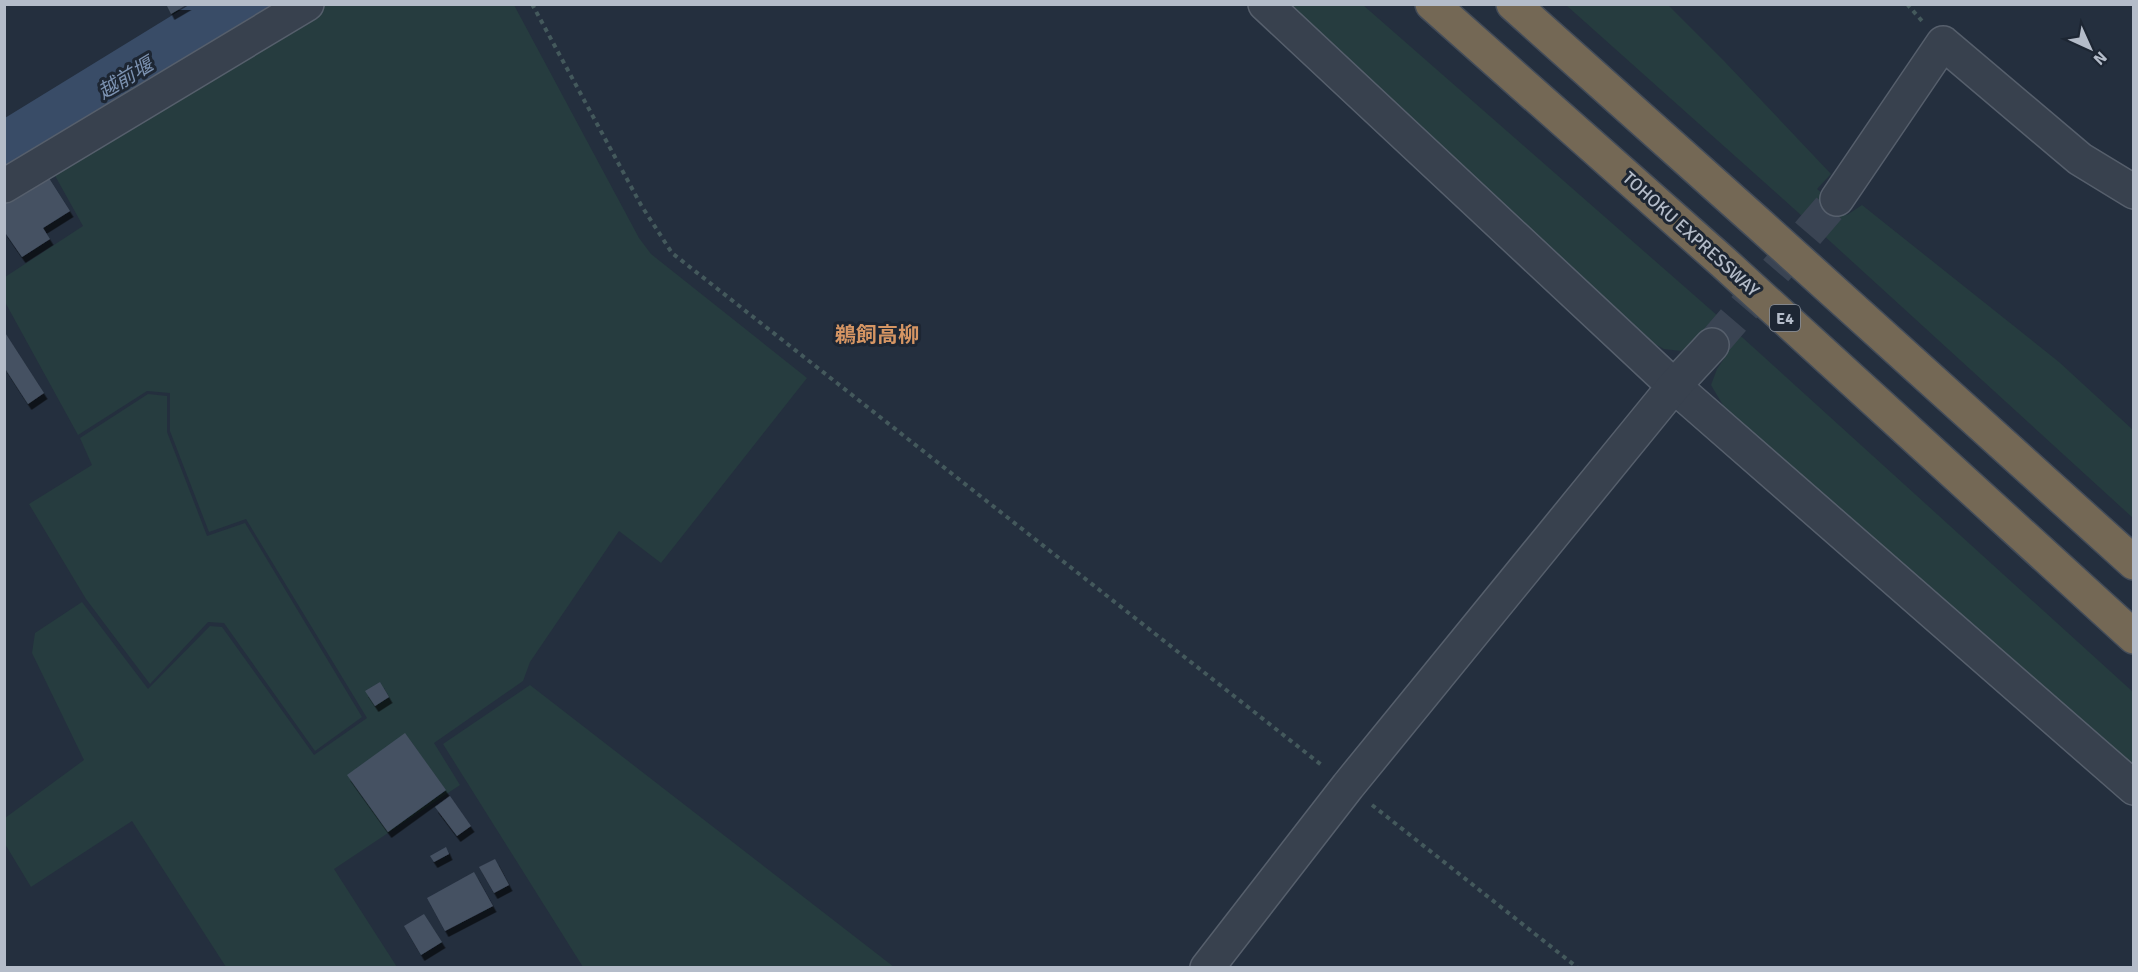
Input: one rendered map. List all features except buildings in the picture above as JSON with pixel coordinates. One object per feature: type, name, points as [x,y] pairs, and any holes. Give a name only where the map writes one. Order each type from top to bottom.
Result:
[{"type":"highway","name":"TOHOKU EXPRESSWAY","points":[[1432,4],[1732,270],[2133,637]]},
{"type":"highway","points":[[1513,4],[1760,224],[2133,563]]},
{"type":"street","points":[[4,186],[307,4]]},
{"type":"street","points":[[1265,4],[1674,386],[2133,788]]},
{"type":"street","points":[[1837,199],[1942,43],[2080,159],[2133,192]]},
{"type":"street","points":[[1208,968],[1348,786],[1674,386],[1712,345]]},
{"type":"path","points":[[532,4],[641,205],[672,253],[1578,968]]},
{"type":"green space","points":[[321,5],[514,5],[639,238],[651,254],[807,378],[661,563],[619,531],[530,662],[523,681],[434,743],[460,785],[334,869],[397,967],[226,967],[132,821],[31,887],[5,844],[5,818],[84,760],[32,653],[35,633],[82,602],[148,689],[210,626],[222,627],[314,755],[367,718],[246,519],[209,532],[170,431],[170,393],[147,391],[78,435],[5,302],[5,277],[83,226],[53,172]]},
{"type":"green space","points":[[1278,5],[1363,5],[1743,338],[2133,692],[2133,774],[1727,412],[1711,385],[1717,369],[1727,354],[1705,334],[1681,351],[1664,349],[1636,334]]},
{"type":"green space","points":[[1566,5],[1668,5],[1831,174],[1817,189],[1847,215],[1862,205],[2059,362],[2133,430],[2133,518],[1821,233]]},
{"type":"green space","points":[[148,394],[167,396],[167,432],[207,536],[245,523],[362,717],[315,751],[224,623],[208,622],[150,684],[86,599],[29,504],[92,465],[80,438]]},
{"type":"green space","points":[[530,685],[894,967],[583,967],[443,744]]},
{"type":"waterway","name":"越前堰","points":[[4,152],[245,4]]},
{"type":"tunnel","points":[[1712,345],[1837,199]]},
{"type":"district","name":"鵜飼高柳","points":[[877,335]]}]
